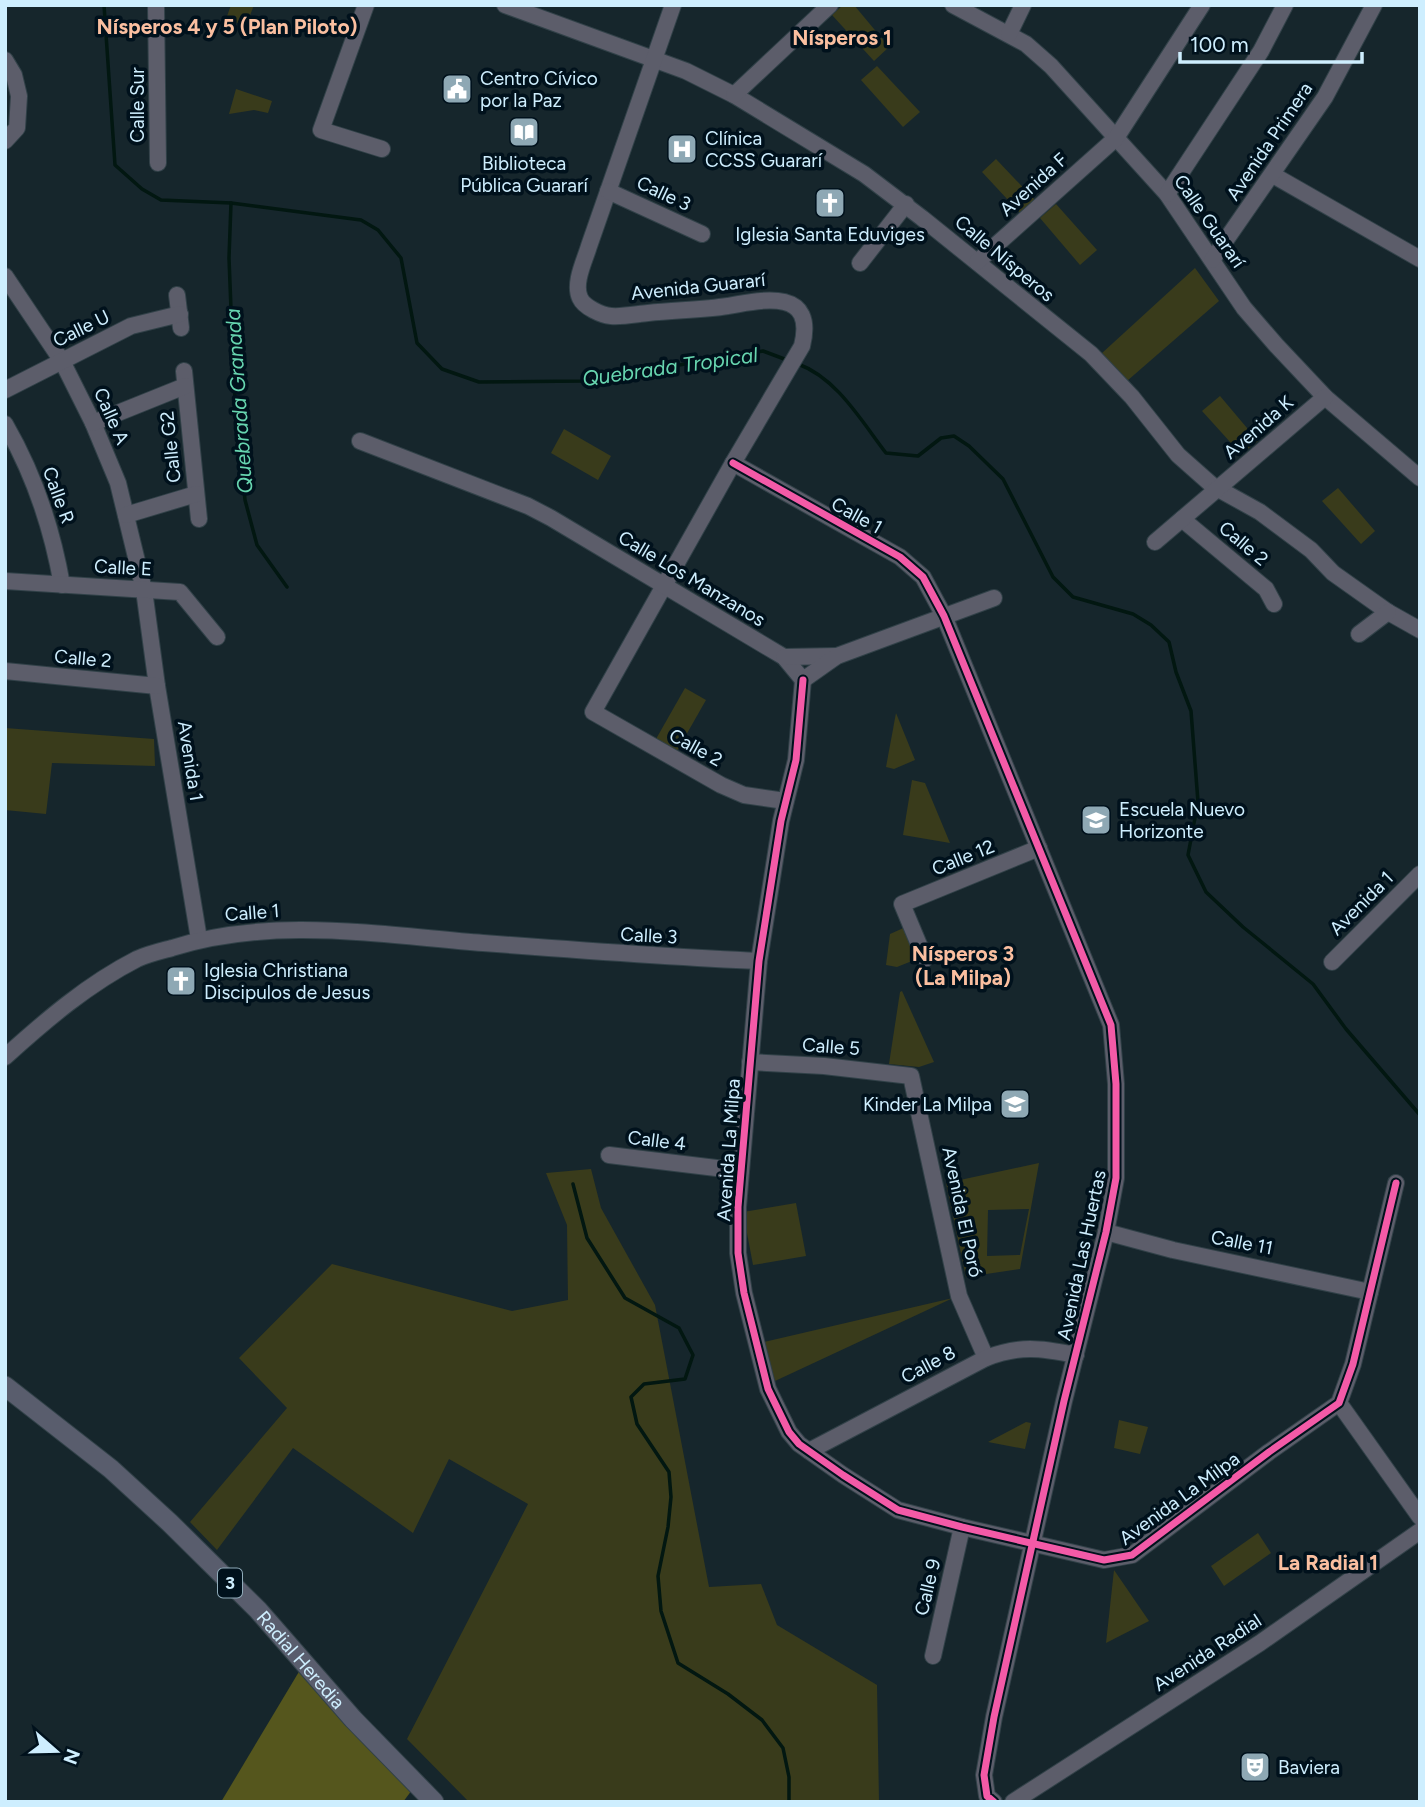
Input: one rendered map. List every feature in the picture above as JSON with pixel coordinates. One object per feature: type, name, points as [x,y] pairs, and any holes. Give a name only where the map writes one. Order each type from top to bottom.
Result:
[{"type":"main road","name":"Radial Heredia","points":[[5,1386],[111,1469],[170,1523],[258,1610],[354,1719],[434,1802]]},
{"type":"street","name":"Calle Sur","points":[[156,5],[158,163]]},
{"type":"street","points":[[366,5],[321,131],[382,149]]},
{"type":"street","name":"Calle Nísperos","points":[[505,5],[686,71],[734,95],[864,174],[1090,354],[1132,397],[1178,454],[1218,489],[1285,529],[1311,550],[1332,573],[1420,630]]},
{"type":"street","name":"Avenida Guararí","points":[[593,712],[802,346],[806,331],[803,317],[794,304],[776,300],[610,316],[589,308],[580,298],[578,282],[673,5]]},
{"type":"street","points":[[734,95],[830,5]]},
{"type":"street","name":"Calle Guararí","points":[[953,5],[1026,44],[1051,66],[1167,194],[1260,326],[1325,397],[1420,478]]},
{"type":"street","points":[[1009,34],[1023,5]]},
{"type":"street","name":"Avenida F","points":[[977,262],[1116,138],[1202,5]]},
{"type":"street","points":[[1167,194],[1261,51],[1285,5]]},
{"type":"street","name":"Avenida Primera","points":[[1212,260],[1325,97],[1374,5]]},
{"type":"street","points":[[5,60],[14,75],[19,96],[17,128],[5,141]]},
{"type":"street","points":[[1273,175],[1420,259]]},
{"type":"street","name":"Calle 3","points":[[608,191],[702,234]]},
{"type":"street","points":[[860,262],[905,204]]},
{"type":"street","name":"Calle A","points":[[5,276],[62,361],[93,422],[118,483],[144,590]]},
{"type":"street","name":"Calle U","points":[[5,390],[131,326],[180,321],[177,295]]},
{"type":"street","name":"Calle G2","points":[[93,422],[184,379],[199,519]]},
{"type":"street","name":"Avenida K","points":[[1155,542],[1325,397]]},
{"type":"street","name":"Calle R","points":[[5,424],[18,445],[39,495],[55,547],[62,585]]},
{"type":"street","name":"Calle Los Manzanos","points":[[360,441],[528,506],[784,657],[803,680]]},
{"type":"street","name":"Calle 1","points":[[733,463],[900,557],[923,577],[944,617]]},
{"type":"street","points":[[126,515],[196,494]]},
{"type":"street","name":"Calle 2","points":[[1182,519],[1266,589],[1274,604]]},
{"type":"street","name":"Calle E","points":[[5,581],[180,592],[216,637]]},
{"type":"street","name":"Avenida 1","points":[[144,590],[157,686],[199,939]]},
{"type":"street","points":[[803,680],[837,656],[994,598]]},
{"type":"street","points":[[1359,634],[1388,611]]},
{"type":"street","name":"Avenida Las Huertas","points":[[944,617],[1111,1025],[1116,1084],[1116,1178],[1106,1232],[994,1717],[984,1775],[990,1799]]},
{"type":"street","points":[[784,657],[837,656]]},
{"type":"street","name":"Calle 2","points":[[5,671],[157,686]]},
{"type":"street","name":"Avenida La Milpa","points":[[803,680],[796,760],[785,800],[759,961],[738,1207],[738,1253],[752,1328],[768,1389],[789,1432],[809,1451],[898,1510],[962,1528],[1104,1560],[1132,1555],[1339,1403]]},
{"type":"street","name":"Calle 2","points":[[593,712],[721,785],[744,795],[785,800]]},
{"type":"street","name":"Calle 12","points":[[925,959],[902,904],[1039,848]]},
{"type":"street","name":"Avenida 1","points":[[1332,962],[1420,874]]},
{"type":"street","name":"Calle 1","points":[[5,1057],[79,995],[138,958],[221,934],[268,930],[336,932],[537,947]]},
{"type":"street","name":"Calle 3","points":[[537,947],[626,955],[759,961]]},
{"type":"street","name":"Calle 5","points":[[750,1062],[908,1074]]},
{"type":"street","name":"Avenida El Poró","points":[[908,1074],[913,1079],[959,1296],[985,1358]]},
{"type":"street","name":"Calle 4","points":[[609,1155],[741,1171]]},
{"type":"street","points":[[1396,1183],[1353,1364],[1339,1403],[1420,1517]]},
{"type":"street","name":"Calle 11","points":[[1106,1232],[1173,1250],[1370,1292]]},
{"type":"street","name":"Calle 8","points":[[809,1451],[1000,1352],[1034,1347],[1076,1355]]},
{"type":"street","name":"Calle 9","points":[[933,1656],[962,1528]]},
{"type":"street","name":"Avenida Radial","points":[[1013,1802],[1260,1643],[1420,1531]]},
{"type":"green space","points":[[231,5],[254,5],[246,26],[226,19]]},
{"type":"green space","points":[[843,5],[854,5],[889,47],[874,61],[832,15]]},
{"type":"green space","points":[[877,66],[920,112],[903,127],[861,80]]},
{"type":"green space","points":[[236,89],[272,101],[268,113],[254,110],[229,114]]},
{"type":"green space","points":[[996,159],[1035,200],[1020,213],[982,172]]},
{"type":"green space","points":[[1056,204],[1097,250],[1080,265],[1040,218]]},
{"type":"green space","points":[[1195,268],[1219,301],[1127,381],[1101,354]]},
{"type":"green space","points":[[1220,396],[1258,441],[1241,454],[1202,411]]},
{"type":"green space","points":[[564,429],[611,456],[598,480],[551,453]]},
{"type":"green space","points":[[1338,488],[1375,531],[1361,544],[1322,501]]},
{"type":"green space","points":[[685,688],[706,700],[677,751],[656,739]]},
{"type":"green space","points":[[896,713],[915,760],[894,769],[886,767]]},
{"type":"green space","points":[[5,728],[154,739],[155,766],[52,763],[46,814],[5,810]]},
{"type":"green space","points":[[912,780],[925,783],[950,843],[903,835]]},
{"type":"green space","points":[[908,926],[922,957],[897,967],[886,965],[890,934]]},
{"type":"green space","points":[[902,991],[934,1062],[919,1067],[889,1064]]},
{"type":"green space","points":[[1039,1163],[1020,1269],[966,1277],[946,1183]],"holes":[[[1029,1209],[1020,1255],[987,1256],[988,1210]]]},
{"type":"green space","points":[[591,1169],[601,1208],[655,1305],[709,1587],[761,1584],[777,1625],[877,1685],[879,1802],[469,1802],[407,1739],[528,1504],[449,1459],[413,1533],[293,1448],[217,1550],[190,1522],[287,1408],[239,1358],[332,1264],[512,1311],[568,1300],[567,1225],[546,1173]]},
{"type":"green space","points":[[796,1203],[806,1256],[753,1265],[743,1212]]},
{"type":"green space","points":[[953,1298],[775,1381],[764,1342]]},
{"type":"green space","points":[[1119,1420],[1148,1427],[1140,1454],[1114,1448]]},
{"type":"green space","points":[[1026,1422],[1031,1423],[1025,1449],[988,1442]]},
{"type":"green space","points":[[1258,1533],[1271,1553],[1224,1586],[1211,1566]]},
{"type":"green space","points":[[1114,1570],[1149,1621],[1106,1643]]},
{"type":"shaded area","points":[[300,1670],[415,1786],[403,1802],[221,1802]]},
{"type":"waterway","name":"Quebrada Tropical","points":[[104,5],[115,165],[142,189],[161,200],[231,203],[361,220],[378,230],[401,258],[417,343],[442,369],[479,382],[583,381],[763,351],[787,360]]},
{"type":"waterway","name":"Quebrada Granada","points":[[231,203],[229,258],[234,386],[245,500],[257,545],[287,587]]},
{"type":"waterway","name":"Quebrada Tropical","points":[[798,364],[825,379],[837,390],[886,453],[918,456],[941,438],[954,436],[969,446],[1003,479],[1053,577],[1073,597],[1133,614],[1151,625],[1169,642],[1176,672],[1191,711],[1198,802],[1188,855],[1206,892],[1243,927],[1313,984],[1346,1029],[1420,1115]]},
{"type":"waterway","name":"Quebrada Granada","points":[[573,1184],[587,1238],[625,1298],[679,1328],[693,1355],[685,1379],[644,1384],[631,1397],[637,1424],[669,1472],[671,1497],[668,1527],[658,1576],[661,1611],[678,1663],[728,1694],[762,1720],[783,1748],[789,1777],[789,1802]]},
{"type":"cycle path","points":[[733,463],[900,557],[923,577],[944,616],[1111,1025],[1116,1084],[1116,1178],[1106,1232],[1064,1401],[994,1717],[984,1775],[987,1796],[994,1802]]},
{"type":"cycle path","points":[[803,680],[796,760],[781,821],[759,961],[738,1207],[738,1253],[744,1293],[768,1389],[789,1432],[799,1444],[898,1510],[1104,1560],[1132,1555],[1339,1403],[1353,1364],[1396,1183]]},
{"type":"place","name":"Centro Cívico por la Paz","points":[[457,89]]},
{"type":"place","name":"Biblioteca Pública Guararí","points":[[524,132]]},
{"type":"place","name":"Clínica CCSS Guararí","points":[[682,149]]},
{"type":"place","name":"Iglesia Santa Eduviges","points":[[830,203]]},
{"type":"place","name":"Escuela Nuevo Horizonte","points":[[1096,820]]},
{"type":"place","name":"Iglesia Christiana Discipulos de Jesus","points":[[181,981]]},
{"type":"place","name":"Kinder La Milpa","points":[[1015,1104]]},
{"type":"place","name":"Baviera","points":[[1255,1767]]},
{"type":"district","name":"Nísperos 4 y 5 (Plan Piloto)","points":[[227,27]]},
{"type":"district","name":"Nísperos 1","points":[[842,38]]},
{"type":"district","name":"Nísperos 3 (La Milpa)","points":[[963,966]]},
{"type":"district","name":"La Radial 1","points":[[1328,1563]]}]
